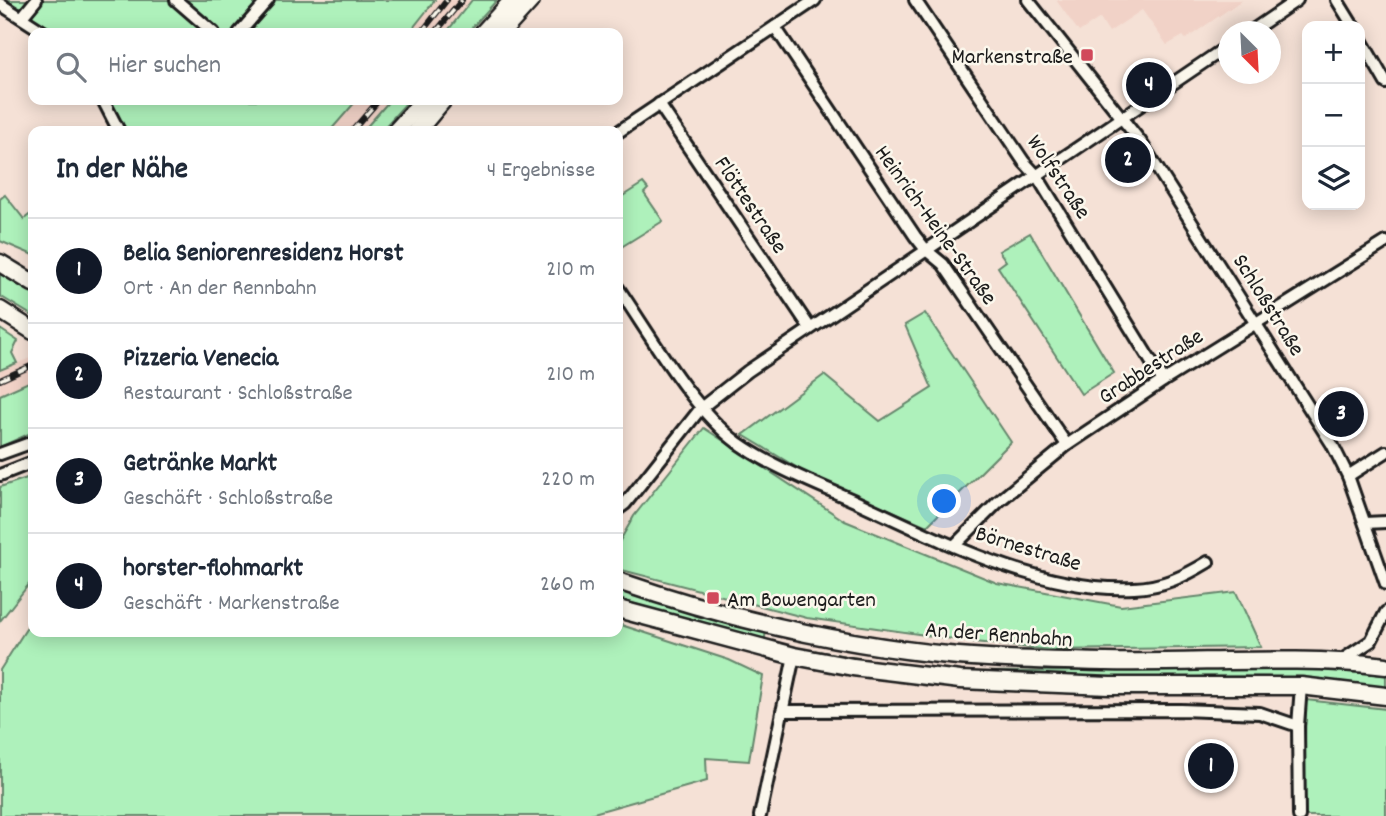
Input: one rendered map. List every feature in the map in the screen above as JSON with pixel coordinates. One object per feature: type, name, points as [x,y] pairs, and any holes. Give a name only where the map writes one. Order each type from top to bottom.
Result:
[{"type":"main road","points":[[488,28],[513,0]]},
{"type":"main road","points":[[506,28],[531,0]]},
{"type":"main road","points":[[401,126],[419,105]]},
{"type":"main road","points":[[421,126],[439,105]]},
{"type":"main road","points":[[0,263],[28,280]]},
{"type":"main road","points":[[0,310],[28,328]]},
{"type":"main road","name":"An der Rennbahn","points":[[623,583],[675,601],[799,633],[861,644],[992,658],[1108,662],[1338,662],[1386,666]]},
{"type":"main road","name":"An der Rennbahn","points":[[623,610],[794,656],[853,667],[960,680],[1110,686],[1301,686],[1386,696]]},
{"type":"main road","points":[[794,656],[799,633]]},
{"type":"street","points":[[22,17],[36,0]]},
{"type":"street","points":[[176,0],[208,28]]},
{"type":"street","points":[[243,28],[268,0]]},
{"type":"street","points":[[623,129],[815,0]]},
{"type":"street","name":"Wolfstraße","points":[[915,0],[1024,162],[1037,176],[1163,381]]},
{"type":"street","name":"Schloßstraße","points":[[1028,0],[1122,118],[1172,189],[1332,444],[1348,477],[1386,584]]},
{"type":"street","points":[[1266,21],[1297,0]]},
{"type":"street","points":[[1337,0],[1350,21]]},
{"type":"street","points":[[0,4],[38,28]]},
{"type":"street","name":"Heinrich-Heine-Straße","points":[[775,27],[926,250],[943,264],[1067,445]]},
{"type":"street","points":[[1365,47],[1386,83]]},
{"type":"street","points":[[623,505],[701,408],[748,371],[1218,53]]},
{"type":"street","name":"Flöttestraße","points":[[659,104],[810,328]]},
{"type":"street","points":[[106,105],[117,126]]},
{"type":"street","name":"Grabbestraße","points":[[954,546],[999,501],[1067,445],[1163,381],[1386,242]]},
{"type":"street","name":"Börnestraße","points":[[623,295],[701,408],[738,443],[795,474],[954,546],[1034,574],[1086,586],[1136,588],[1180,579],[1208,562]]},
{"type":"street","points":[[0,454],[28,444]]},
{"type":"street","points":[[1348,477],[1386,452]]},
{"type":"street","points":[[0,475],[28,464]]},
{"type":"street","points":[[1365,523],[1386,522]]},
{"type":"street","points":[[1338,662],[1371,641],[1386,612]]},
{"type":"street","points":[[760,816],[794,656]]},
{"type":"street","points":[[1299,816],[1298,726],[1301,686]]},
{"type":"street","points":[[782,711],[1181,710],[1261,713],[1298,726]]},
{"type":"shaded area","points":[[435,0],[472,0],[450,28],[413,28]]},
{"type":"shaded area","points":[[1056,0],[1242,0],[1186,39],[1183,36],[1167,45],[1142,10],[1109,32],[1100,18],[1079,32]]},
{"type":"shaded area","points":[[353,105],[386,105],[367,126],[334,126]]},
{"type":"shaded area","points":[[28,359],[28,382],[0,395],[0,370]]},
{"type":"green space","points":[[0,0],[435,0],[413,28],[38,28]]},
{"type":"green space","points":[[472,0],[497,0],[472,28],[450,28]]},
{"type":"green space","points":[[106,105],[353,105],[334,126],[116,126]]},
{"type":"green space","points":[[386,105],[404,105],[386,126],[367,126]]},
{"type":"green space","points":[[643,183],[648,189],[644,193],[663,221],[623,246],[623,196]]},
{"type":"green space","points":[[5,195],[24,219],[28,216],[28,253],[0,241],[0,199]]},
{"type":"green space","points":[[1030,233],[1114,373],[1081,394],[998,267],[1006,261],[999,251]]},
{"type":"green space","points":[[0,272],[28,289],[28,313],[0,296]]},
{"type":"green space","points":[[925,313],[1011,442],[927,526],[806,473],[743,435],[824,375],[880,421],[932,388],[905,325]]},
{"type":"green space","points":[[0,329],[18,341],[12,353],[17,363],[0,370]]},
{"type":"green space","points":[[28,382],[28,434],[0,447],[0,395]]},
{"type":"green space","points":[[704,428],[845,521],[997,583],[1121,606],[1236,592],[1261,647],[1050,650],[807,618],[623,570],[623,535],[634,516]]},
{"type":"green space","points":[[28,478],[28,585],[0,621],[0,487]]},
{"type":"green space","points":[[623,590],[766,632],[764,642],[623,600]]},
{"type":"green space","points":[[28,626],[28,637],[623,637],[623,626],[729,660],[763,676],[749,761],[706,758],[707,781],[583,816],[0,816],[0,670]]},
{"type":"green space","points":[[812,650],[874,661],[971,672],[1309,669],[1386,675],[1386,689],[1276,677],[1020,677],[914,668],[810,652]]},
{"type":"green space","points":[[1306,700],[1386,709],[1386,816],[1303,816]]},
{"type":"railway","points":[[425,28],[447,0]]},
{"type":"railway","points":[[439,28],[462,0]]},
{"type":"railway","points":[[356,126],[375,105]]},
{"type":"railway","points":[[0,380],[28,367]]},
{"type":"place","name":"Markenstraße","points":[[1087,55]]},
{"type":"place","name":"horster-flohmarkt","points":[[1149,85]]},
{"type":"place","name":"Pizzeria Venecia","points":[[1128,160]]},
{"type":"place","name":"Getränke Markt","points":[[1341,414]]},
{"type":"place","name":"Am Bowengarten","points":[[713,598]]},
{"type":"place","name":"Belia Seniorenresidenz Horst","points":[[1211,766]]}]
